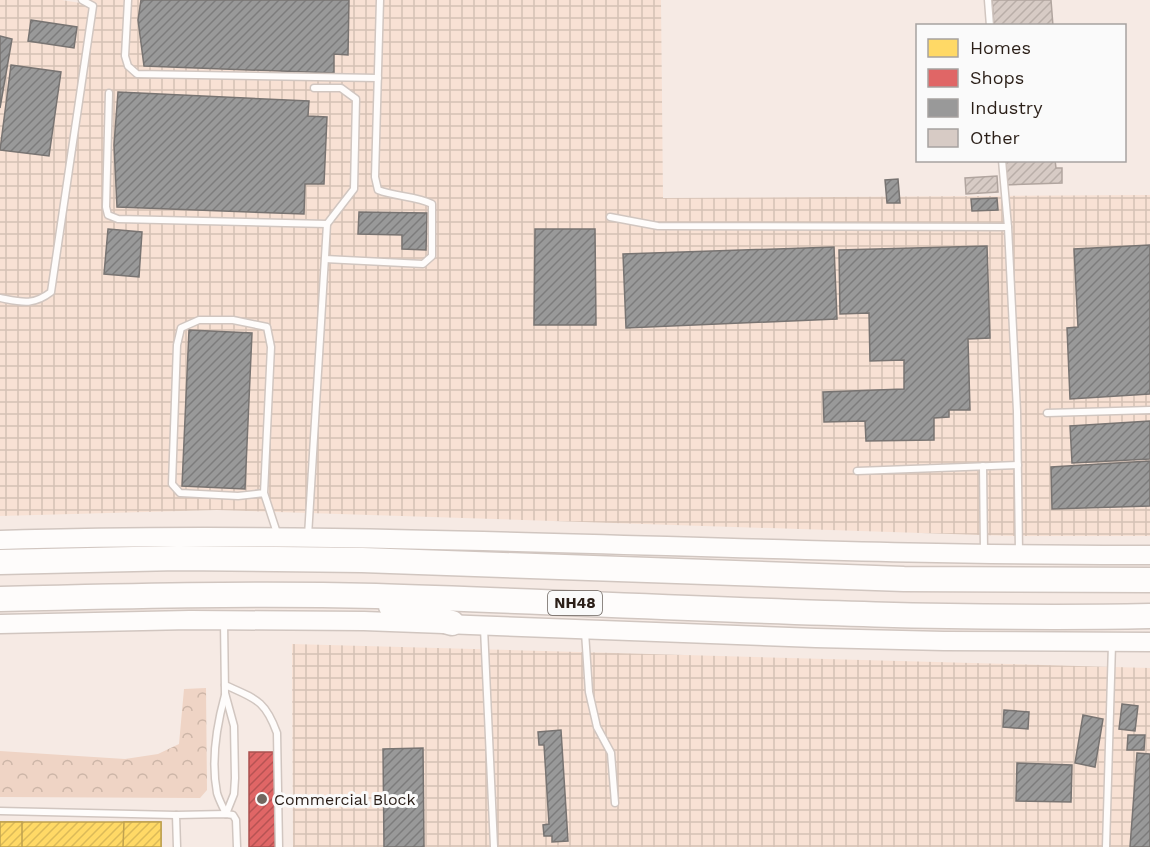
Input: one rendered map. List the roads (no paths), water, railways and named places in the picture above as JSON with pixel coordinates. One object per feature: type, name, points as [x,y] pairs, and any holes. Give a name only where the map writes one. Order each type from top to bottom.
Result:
[{"type":"highway","points":[[0,545],[49,554],[122,560]]},
{"type":"highway","name":"NH48","points":[[0,562],[362,560],[892,579],[1150,580]]},
{"type":"highway","name":"NH48","points":[[0,599],[188,594],[329,596],[793,612],[1150,616]]},
{"type":"highway","points":[[329,596],[383,605],[452,623]]},
{"type":"street","points":[[0,540],[278,536],[1019,556],[1150,555]]},
{"type":"street","points":[[0,624],[224,620],[452,623],[862,639],[1150,642]]},
{"type":"lane","points":[[0,298],[33,303],[43,299],[51,292],[93,6],[82,0]]},
{"type":"lane","points":[[129,0],[125,56],[128,66],[137,74],[378,78]]},
{"type":"lane","points":[[325,259],[423,264],[432,256],[432,204],[423,200],[389,195],[378,190],[375,177],[380,0]]},
{"type":"lane","points":[[988,0],[990,24]]},
{"type":"lane","points":[[308,537],[327,224],[354,189],[356,99],[341,88],[314,88]]},
{"type":"lane","points":[[109,93],[106,207],[108,215],[118,219],[327,224]]},
{"type":"lane","points":[[1002,162],[1008,227],[1018,465],[1019,556]]},
{"type":"lane","points":[[610,217],[658,226],[1008,227]]},
{"type":"lane","points":[[264,493],[237,496],[180,493],[172,484],[177,345],[181,328],[199,320],[233,320],[267,327],[272,347],[264,493],[278,536]]},
{"type":"lane","points":[[1047,413],[1150,410]]},
{"type":"lane","points":[[858,471],[1018,465]]},
{"type":"lane","points":[[983,466],[984,555]]},
{"type":"lane","points":[[224,620],[225,689],[217,727],[216,775],[217,794],[226,814]]},
{"type":"lane","points":[[483,624],[494,847]]},
{"type":"lane","points":[[585,628],[589,692],[597,727],[611,753],[615,803]]},
{"type":"lane","points":[[1106,847],[1112,642]]},
{"type":"lane","points":[[225,689],[234,726],[235,778],[234,794],[226,814]]},
{"type":"lane","points":[[225,689],[260,701],[272,718],[277,734],[279,847]]},
{"type":"lane","points":[[0,811],[233,815],[236,820],[237,847]]},
{"type":"lane","points":[[176,815],[177,847]]},
{"type":"place","name":"Commercial Block","points":[[262,799]]}]
